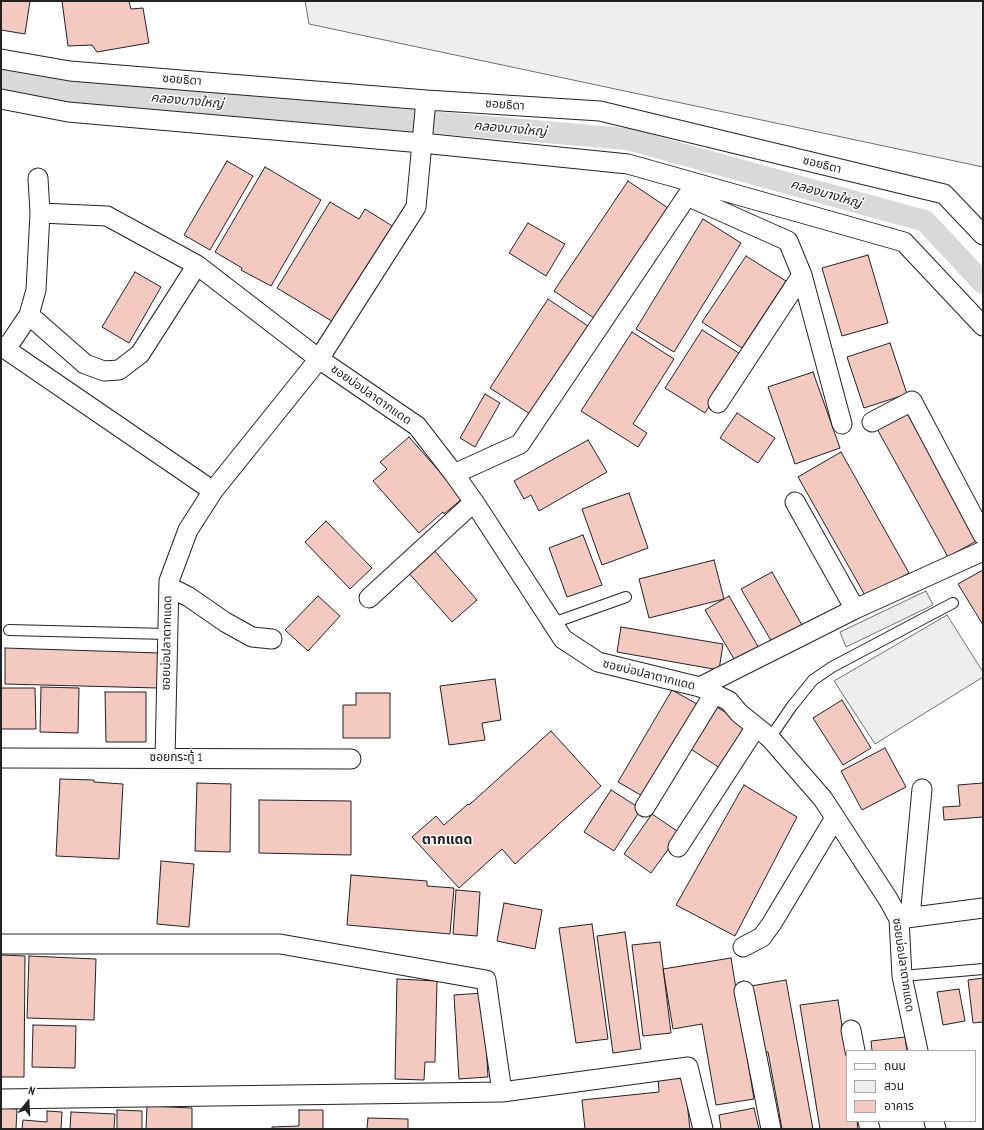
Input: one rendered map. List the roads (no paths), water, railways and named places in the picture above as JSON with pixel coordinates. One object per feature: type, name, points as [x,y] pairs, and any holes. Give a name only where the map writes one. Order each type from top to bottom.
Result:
[{"type":"street","name":"ซอยธิดา","points":[[1,59],[70,71],[426,100],[600,111],[944,194],[983,235]]},
{"type":"street","points":[[1,99],[68,112],[628,164],[904,242],[983,326]]},
{"type":"street","name":"ซอยบ่อปลาตากแดด","points":[[165,758],[168,581],[188,530],[213,491],[319,358],[416,207],[426,100]]},
{"type":"street","points":[[38,178],[40,213],[36,290],[29,315],[3,348],[213,491]]},
{"type":"street","points":[[454,474],[520,444],[687,196],[788,241],[802,275],[842,424]]},
{"type":"street","points":[[40,213],[107,216],[197,265],[319,358]]},
{"type":"street","points":[[29,315],[85,364],[104,371],[119,370],[140,354],[197,265]]},
{"type":"street","points":[[718,403],[802,275]]},
{"type":"street","name":"ซอยบ่อปลาตากแดด","points":[[319,358],[416,426],[474,502],[563,639],[598,662],[707,691],[728,701],[739,713],[763,732],[823,799],[888,899],[904,918],[902,976],[918,1050]]},
{"type":"street","points":[[872,422],[912,400],[983,535]]},
{"type":"street","points":[[369,598],[474,502]]},
{"type":"street","points":[[795,502],[855,609]]},
{"type":"street","points":[[646,807],[707,691],[855,609],[983,552]]},
{"type":"street","points":[[168,581],[171,588],[189,597],[225,622],[252,636],[272,639]]},
{"type":"street","points":[[678,847],[763,732]]},
{"type":"street","name":"ซอยกระทู้ 1","points":[[1,758],[351,759]]},
{"type":"street","points":[[922,789],[904,918],[983,908]]},
{"type":"street","points":[[743,947],[762,937],[772,923],[835,818]]},
{"type":"street","points":[[1,944],[280,944],[486,980],[502,1092]]},
{"type":"street","points":[[744,991],[772,1129]]},
{"type":"street","points":[[851,1030],[855,1050]]},
{"type":"street","points":[[1,1099],[502,1092],[688,1066],[704,1129]]},
{"type":"lane","points":[[553,623],[626,597]]},
{"type":"lane","points":[[763,732],[792,706],[813,680],[832,667],[953,604]]},
{"type":"lane","points":[[10,630],[167,634]]},
{"type":"lane","points":[[902,976],[983,969]]},
{"type":"waterway","name":"คลองบางใหญ่","points":[[1,78],[55,90],[627,139],[925,221],[983,283]]},
{"type":"district","name":"ตากแดด","points":[[447,840]]}]
